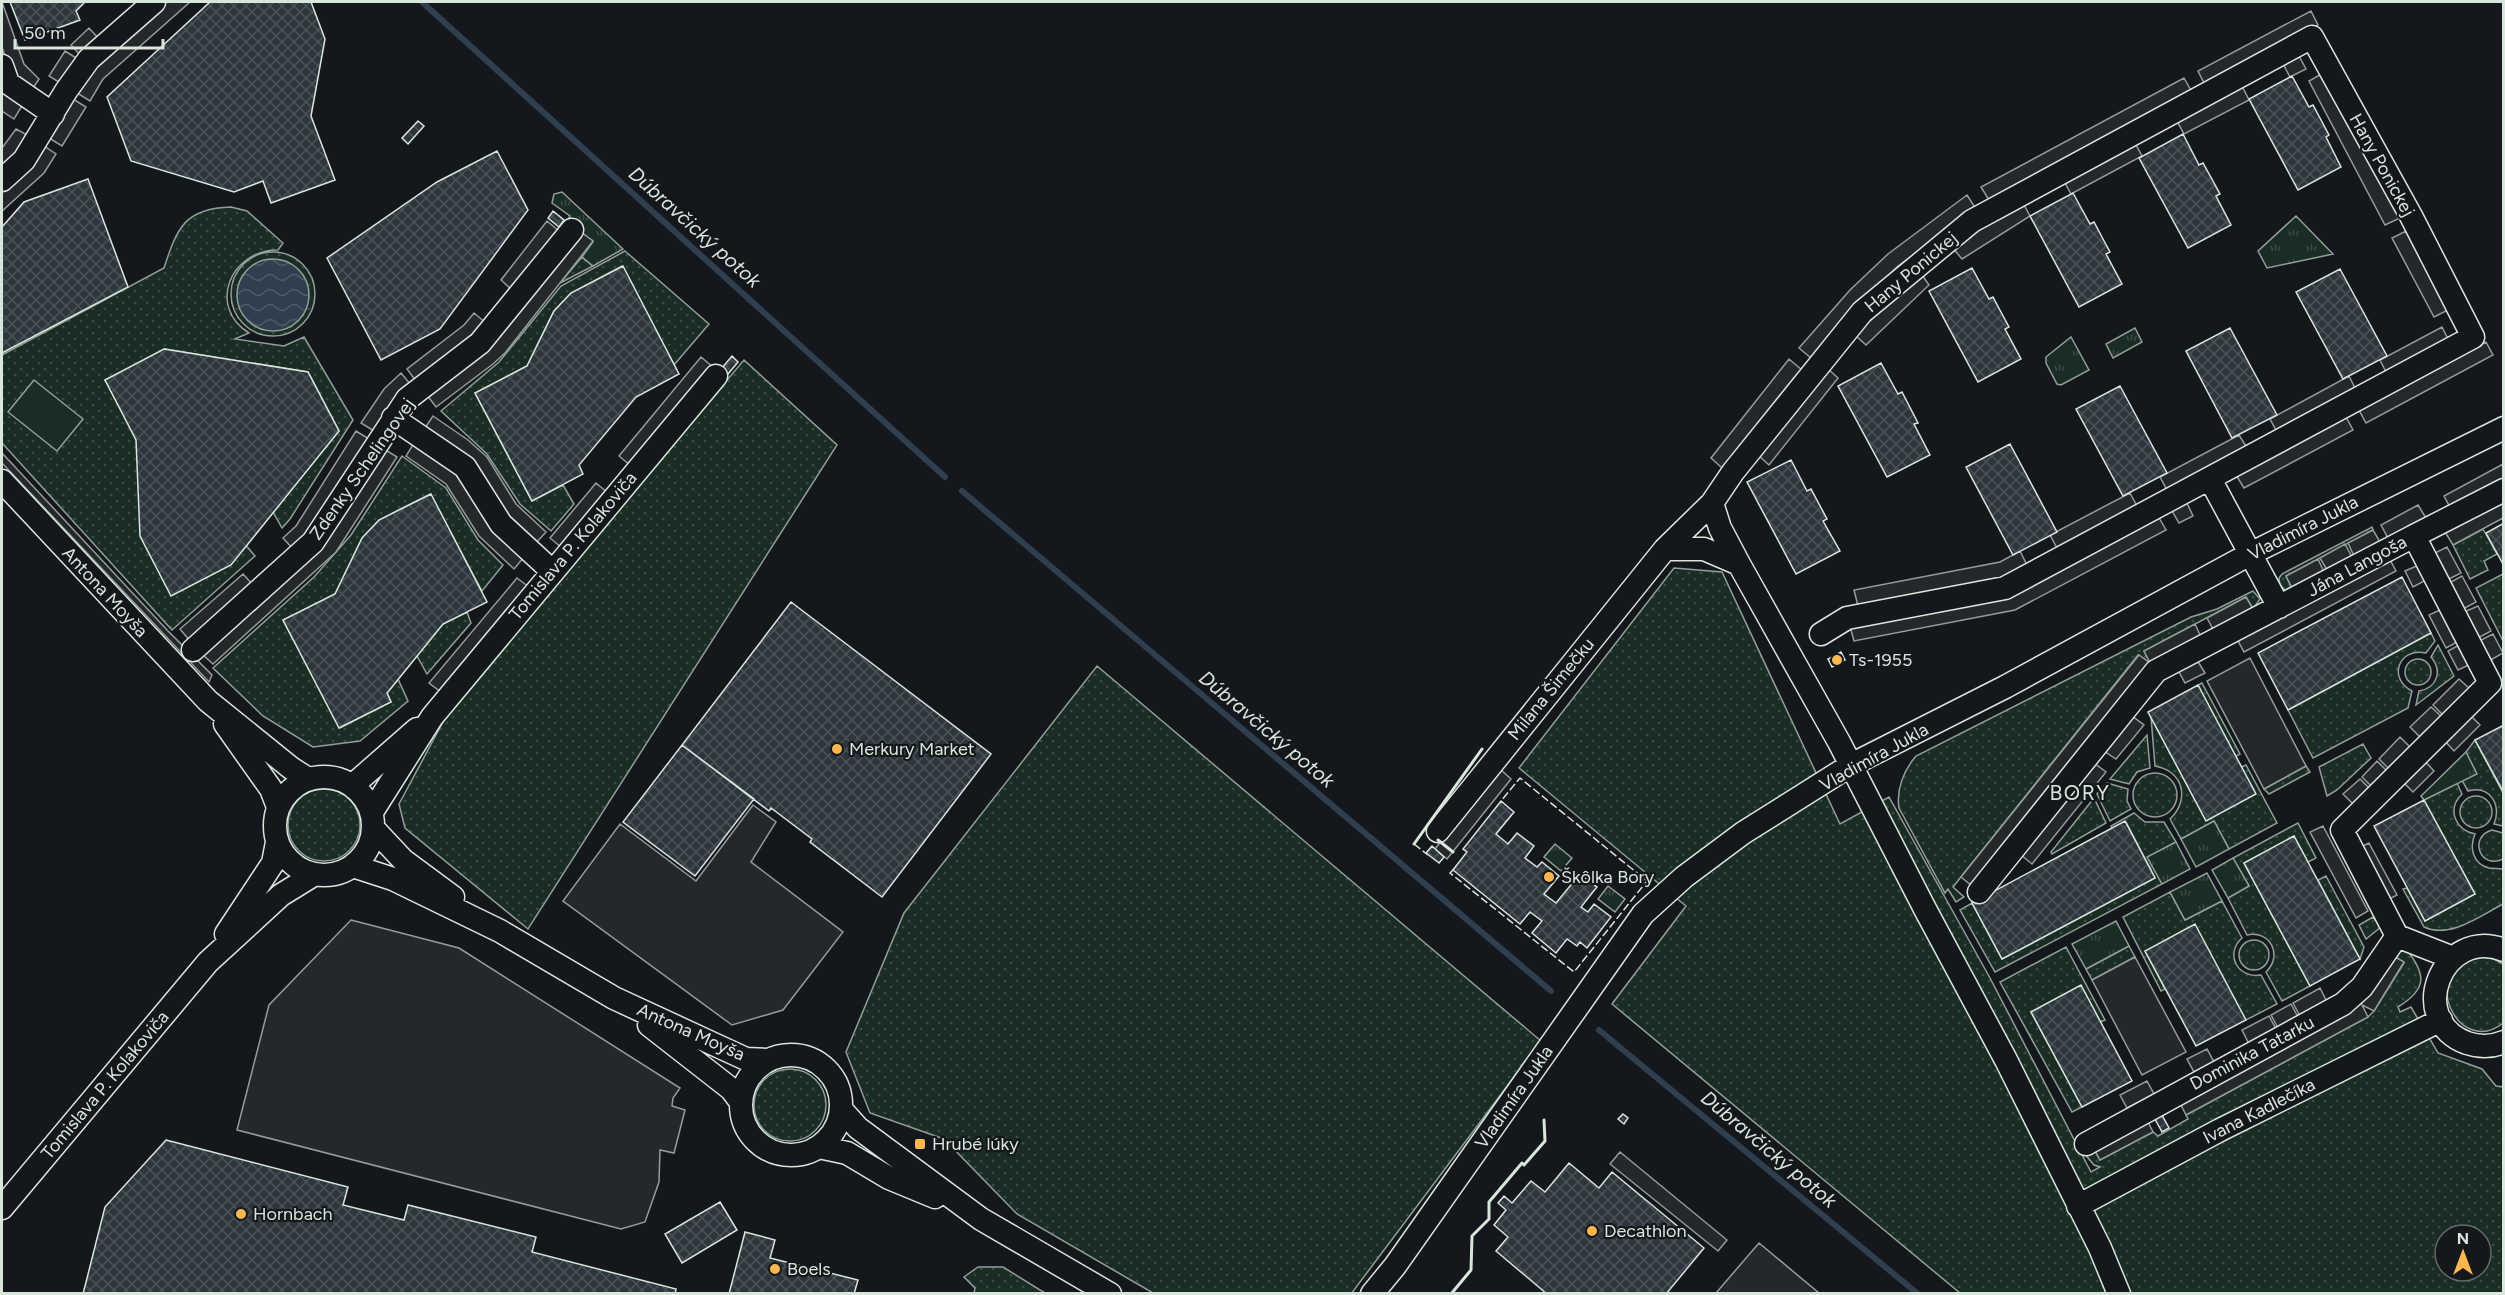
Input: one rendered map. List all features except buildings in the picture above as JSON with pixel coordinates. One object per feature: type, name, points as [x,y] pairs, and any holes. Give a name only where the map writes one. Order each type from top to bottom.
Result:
[{"type":"street","points":[[2,180],[24,160],[66,91],[89,59],[154,2]]},
{"type":"street","name":"Hany Ponickej","points":[[1712,503],[1733,472],[1862,312],[1972,221],[2312,37],[2411,216],[2473,337],[2005,588],[1847,618],[1821,634]]},
{"type":"street","points":[[2,66],[8,83],[53,114]]},
{"type":"street","name":"Zdenky Schelingovej","points":[[193,650],[313,542],[407,399],[480,343],[572,230]]},
{"type":"street","name":"Tomislava P. Kolakoviča","points":[[372,820],[432,717],[716,376]]},
{"type":"street","points":[[393,418],[465,467],[501,524],[552,571]]},
{"type":"street","name":"Vladimíra Jukla","points":[[1372,1293],[1395,1266],[1643,914],[1684,877],[1743,833],[1851,765],[2005,687],[2250,554],[2504,428]]},
{"type":"street","points":[[2210,479],[2279,607]]},
{"type":"street","name":"Antona Moyša","points":[[2,481],[208,701],[271,789],[278,807]]},
{"type":"street","points":[[2414,536],[2504,490]]},
{"type":"street","points":[[1712,503],[1720,528],[1739,564],[1851,765],[1924,909],[2006,1060],[2119,1293]]},
{"type":"street","name":"Milana Šimečku","points":[[1438,831],[1665,549],[1712,503]]},
{"type":"street","name":"Jána Langoša","points":[[1979,892],[2156,671],[2414,536],[2497,680],[2342,830],[2397,936]]},
{"type":"street","points":[[1665,549],[1704,549],[1739,564]]},
{"type":"street","name":"Antona Moyša","points":[[208,701],[308,779]]},
{"type":"street","name":"Tomislava P. Kolakoviča","points":[[353,785],[432,717]]},
{"type":"street","points":[[332,777],[353,785],[365,798],[372,820],[367,850],[353,866],[339,873],[315,874],[301,870],[289,861],[277,842],[274,825],[278,807],[290,790],[308,779],[332,777]]},
{"type":"street","name":"Antona Moyša","points":[[372,820],[403,860],[500,931]]},
{"type":"street","name":"Tomislava P. Kolakoviča","points":[[2,1208],[208,962],[273,863],[277,842]]},
{"type":"street","name":"Antona Moyša","points":[[353,866],[393,879],[500,931],[614,998],[746,1059],[769,1060]]},
{"type":"street","name":"Tomislava P. Kolakoviča","points":[[208,962],[281,895],[315,874]]},
{"type":"street","points":[[2397,936],[2453,958]]},
{"type":"street","name":"Dominika Tatarku","points":[[2085,1144],[2343,1004],[2362,987],[2397,936]]},
{"type":"street","points":[[2504,950],[2489,946],[2479,947],[2461,952],[2453,958],[2440,973],[2435,1002],[2441,1020],[2453,1035],[2471,1044],[2490,1046],[2504,1042]]},
{"type":"street","name":"Antona Moyša","points":[[614,998],[731,1089],[740,1101]]},
{"type":"street","name":"Ivana Kadlečíka","points":[[2078,1206],[2231,1125],[2441,1020]]},
{"type":"street","points":[[793,1055],[803,1056],[829,1072],[838,1087],[841,1109],[834,1131],[819,1147],[790,1156],[768,1150],[755,1141],[744,1125],[740,1101],[749,1077],[769,1060],[793,1055]]},
{"type":"street","points":[[841,1109],[858,1128],[969,1211],[1106,1292]]},
{"type":"street","points":[[819,1147],[847,1153],[890,1178],[969,1211]]},
{"type":"street","name":"Vladimíra Jukla","points":[[1382,1293],[1395,1266]]},
{"type":"green space","points":[[562,192],[623,249],[593,266],[582,257],[593,242],[567,221],[570,216],[552,203],[554,194]]},
{"type":"green space","points":[[231,207],[247,211],[283,243],[278,250],[261,252],[247,259],[237,269],[230,282],[227,295],[229,309],[236,322],[249,333],[235,339],[284,346],[304,337],[353,420],[282,528],[273,512],[339,431],[308,372],[165,349],[105,380],[255,556],[172,630],[2,443],[2,355],[164,268],[173,242],[185,223],[203,211]]},
{"type":"green space","points":[[2296,216],[2333,254],[2267,268],[2258,251]]},
{"type":"green space","points":[[625,251],[709,324],[674,365],[622,266],[571,293],[554,311],[527,366],[475,393],[532,501],[563,485],[574,504],[551,531],[520,504],[487,454],[441,411],[499,362],[561,286]]},
{"type":"green space","points":[[273,252],[296,259],[308,271],[315,294],[308,317],[296,329],[273,336],[250,329],[238,317],[231,294],[238,271],[250,259]]},
{"type":"green space","points":[[582,257],[593,266],[560,283]]},
{"type":"green space","points":[[2135,328],[2142,342],[2113,358],[2106,344]]},
{"type":"green space","points":[[2071,337],[2089,370],[2061,385],[2057,384],[2046,363],[2046,357]]},
{"type":"green space","points":[[744,360],[837,445],[528,929],[405,828],[399,804],[451,707]]},
{"type":"green space","points":[[34,380],[83,419],[57,451],[8,412]]},
{"type":"green space","points":[[402,456],[446,488],[478,540],[503,565],[482,591],[430,494],[379,520],[362,539],[335,594],[283,620],[340,728],[391,702],[387,693],[398,679],[408,701],[360,741],[313,747],[263,716],[213,668],[314,577],[351,535]]},
{"type":"green space","points":[[2372,527],[2373,530],[2286,576],[2292,588],[2285,590],[2280,585],[2279,578],[2282,574]]},
{"type":"green space","points":[[2483,529],[2497,554],[2484,561],[2488,570],[2470,579],[2453,545]]},
{"type":"green space","points":[[1674,568],[1722,572],[1840,824],[1889,797],[1990,978],[2091,1172],[2100,1167],[2094,1165],[2083,1152],[2093,1147],[2100,1160],[2153,1132],[2158,1136],[2188,1119],[2186,1115],[2368,1017],[2404,963],[2392,955],[2398,948],[2406,949],[2418,966],[2421,981],[2414,994],[2398,1007],[2400,1012],[2411,1007],[2438,1053],[2482,1069],[2496,1086],[2503,1087],[2503,1293],[1960,1293],[1612,1004],[1686,906],[1519,768]]},
{"type":"green space","points":[[2503,574],[2503,641],[2476,588]]},
{"type":"green space","points":[[2253,591],[2260,599],[2253,609],[2246,597],[2144,651],[2151,664],[2138,655],[1953,887],[1964,897],[1956,902],[1948,889],[1945,893],[1899,808],[1902,780],[1916,756],[2191,617],[2217,609]]},
{"type":"green space","points":[[467,612],[471,623],[427,674],[417,656],[443,624]]},
{"type":"green space","points":[[2431,633],[2435,641],[2426,653],[2417,652],[2409,655],[2400,665],[2398,672],[2400,679],[2412,691],[2408,708],[2313,758],[2288,710]]},
{"type":"green space","points":[[2438,645],[2454,676],[2416,705],[2419,691],[2434,683],[2436,678],[2437,668],[2431,657]]},
{"type":"green space","points":[[2418,659],[2427,663],[2431,672],[2427,681],[2418,685],[2409,681],[2405,672],[2409,663]]},
{"type":"green space","points":[[1097,666],[1541,1041],[1351,1294],[1153,1293],[1017,1214],[944,1139],[870,1113],[846,1052],[904,913]]},
{"type":"green space","points":[[2202,683],[2240,754],[2235,757],[2198,685]]},
{"type":"green space","points":[[2151,717],[2206,820],[2241,767],[2246,765],[2277,823],[2229,849],[2214,821],[2181,839],[2170,819],[2180,803],[2181,787],[2172,774],[2155,766]]},
{"type":"green space","points":[[2147,735],[2150,768],[2137,772],[2129,784],[2110,779]]},
{"type":"green space","points":[[2475,740],[2503,793],[2503,826],[2494,824],[2496,810],[2492,798],[2482,791],[2468,791],[2462,780],[2476,774],[2466,752]]},
{"type":"green space","points":[[2363,744],[2371,758],[2337,790],[2327,796],[2319,767]]},
{"type":"green space","points":[[2466,752],[2477,774],[2424,800],[2421,796]]},
{"type":"green space","points":[[2306,766],[2310,772],[2269,794],[2264,789]]},
{"type":"green space","points":[[2155,773],[2164,774],[2171,779],[2176,786],[2176,804],[2171,811],[2164,816],[2155,817],[2146,816],[2139,811],[2134,804],[2133,795],[2134,786],[2139,779],[2146,774]]},
{"type":"green space","points":[[2107,783],[2128,789],[2127,801],[2131,809],[2110,821],[2097,794]]},
{"type":"green space","points":[[2457,783],[2462,794],[2455,806],[2455,819],[2468,832],[2475,834],[2472,845],[2479,863],[2489,868],[2503,869],[2503,904],[2465,924],[2444,930],[2434,930],[2424,927],[2403,889],[2407,888],[2425,921],[2475,894],[2424,800]]},
{"type":"green space","points":[[324,789],[338,792],[350,799],[357,811],[360,825],[357,839],[350,851],[338,858],[324,861],[310,858],[298,851],[291,839],[288,825],[291,811],[298,799],[310,792]]},
{"type":"green space","points":[[2476,796],[2487,801],[2492,812],[2487,823],[2476,828],[2465,823],[2460,812],[2465,801]]},
{"type":"green space","points":[[2094,798],[2106,823],[2052,854],[2051,852]]},
{"type":"green space","points":[[2134,813],[2145,822],[2164,822],[2176,842],[2148,857],[2162,884],[1995,972],[1960,910],[1972,903],[2002,959],[2155,878],[2126,822],[2112,829],[2111,826]]},
{"type":"green space","points":[[2214,821],[2229,849],[2196,867],[2181,839]]},
{"type":"green space","points":[[2298,823],[2316,858],[2308,862],[2294,836],[2244,863],[2310,986],[2282,1001],[2266,972],[2274,959],[2272,946],[2262,936],[2247,935],[2228,898],[2249,886],[2233,858]]},
{"type":"green space","points":[[2492,830],[2503,833],[2503,859],[2495,861],[2483,857],[2479,845],[2480,839]]},
{"type":"green space","points":[[2176,842],[2190,869],[2162,884],[2147,857]]},
{"type":"green space","points":[[1555,844],[1572,858],[1561,871],[1544,857]]},
{"type":"green space","points":[[2233,858],[2249,886],[2228,898],[2212,870]]},
{"type":"green space","points":[[2207,873],[2222,901],[2185,920],[2170,892]]},
{"type":"green space","points":[[2326,876],[2364,947],[2360,959],[2318,880]]},
{"type":"green space","points":[[1608,886],[1625,899],[1615,912],[1598,899]]},
{"type":"green space","points":[[2170,892],[2185,920],[2222,901],[2242,938],[2234,951],[2236,964],[2246,973],[2261,975],[2277,1004],[2246,1020],[2145,951],[2165,989],[2161,991],[2123,917]]},
{"type":"green space","points":[[2373,917],[2381,927],[2366,939],[2359,925]]},
{"type":"green space","points":[[2116,921],[2129,946],[2086,969],[2072,944]]},
{"type":"green space","points":[[2254,940],[2260,941],[2268,949],[2268,961],[2260,969],[2254,970],[2248,969],[2240,961],[2239,955],[2240,949],[2248,941]]},
{"type":"green space","points":[[2129,946],[2135,957],[2092,980],[2086,969]]},
{"type":"green space","points":[[2066,947],[2105,1020],[2100,1022],[2081,986],[2031,1012],[2082,1107],[2072,1112],[2000,982]]},
{"type":"green space","points":[[2482,957],[2494,959],[2503,964],[2503,1023],[2487,1031],[2472,1030],[2459,1021],[2450,1008],[2447,993],[2450,977],[2462,965]]},
{"type":"green space","points":[[790,1069],[804,1072],[816,1079],[823,1091],[826,1105],[823,1119],[816,1131],[804,1138],[790,1141],[776,1138],[764,1131],[757,1119],[754,1105],[757,1091],[764,1079],[776,1072]]},
{"type":"green space","points":[[978,1267],[1003,1267],[1045,1293],[974,1293],[975,1288],[964,1277]]},
{"type":"shaded area","points":[[2,2],[24,64],[39,79],[31,91],[10,70],[2,47]]},
{"type":"shaded area","points":[[167,2],[190,2],[103,79],[90,101],[77,93],[96,66]]},
{"type":"shaded area","points":[[2311,11],[2318,25],[2205,85],[2198,71]]},
{"type":"shaded area","points":[[89,28],[99,39],[81,56],[71,45]]},
{"type":"shaded area","points":[[65,51],[78,59],[62,84],[49,76]]},
{"type":"shaded area","points":[[2299,56],[2306,69],[2290,77],[2283,64]]},
{"type":"shaded area","points":[[2323,73],[2400,218],[2385,225],[2309,81]]},
{"type":"shaded area","points":[[2184,78],[2192,92],[1989,200],[1981,187]]},
{"type":"shaded area","points":[[2242,86],[2249,100],[2184,134],[2177,121]]},
{"type":"shaded area","points":[[2,88],[22,106],[14,119],[2,111]]},
{"type":"shaded area","points":[[73,99],[86,107],[62,146],[49,138]]},
{"type":"shaded area","points":[[16,129],[29,136],[21,149],[2,168],[2,148]]},
{"type":"shaded area","points":[[2135,143],[2142,156],[2071,194],[2064,181]]},
{"type":"shaded area","points":[[44,146],[56,154],[44,173],[2,211],[2,191],[28,169]]},
{"type":"shaded area","points":[[1967,195],[1976,209],[1898,266],[1854,308],[1811,358],[1799,348],[1850,290],[1888,254]]},
{"type":"shaded area","points":[[2023,203],[2030,216],[1962,259],[1952,247]]},
{"type":"shaded area","points":[[547,221],[559,231],[512,290],[501,280]]},
{"type":"shaded area","points":[[2406,231],[2448,310],[2434,317],[2392,238]]},
{"type":"shaded area","points":[[581,232],[593,241],[505,353],[436,407],[427,395]]},
{"type":"shaded area","points":[[1920,272],[1929,285],[1866,345],[1855,335]]},
{"type":"shaded area","points":[[474,313],[486,323],[416,381],[407,369],[464,325]]},
{"type":"shaded area","points":[[2442,327],[2449,341],[2387,374],[2380,360]]},
{"type":"shaded area","points":[[2486,342],[2493,355],[2366,423],[2359,410]]},
{"type":"shaded area","points":[[701,357],[713,367],[631,466],[619,456]]},
{"type":"shaded area","points":[[1789,359],[1802,370],[1722,468],[1711,458]]},
{"type":"shaded area","points":[[1827,368],[1838,378],[1769,465],[1759,456]]},
{"type":"shaded area","points":[[401,373],[411,385],[374,431],[361,423],[384,389]]},
{"type":"shaded area","points":[[2349,376],[2356,390],[2277,432],[2270,419]]},
{"type":"shaded area","points":[[433,416],[468,440],[487,457],[516,504],[546,532],[536,543],[508,518],[425,428]]},
{"type":"shaded area","points":[[2346,417],[2353,430],[2244,488],[2236,475]]},
{"type":"shaded area","points":[[356,431],[369,439],[308,535],[293,549],[283,538],[296,526]]},
{"type":"shaded area","points":[[2239,435],[2247,448],[2167,490],[2160,477]]},
{"type":"shaded area","points":[[414,443],[458,475],[524,557],[514,569],[479,536],[446,484],[406,456]]},
{"type":"shaded area","points":[[384,449],[397,457],[336,552],[213,664],[202,654]]},
{"type":"shaded area","points":[[2,453],[212,675],[209,682],[2,463]]},
{"type":"shaded area","points":[[2503,464],[2503,481],[2451,509],[2444,496]]},
{"type":"shaded area","points":[[596,483],[608,493],[562,548],[550,538]]},
{"type":"shaded area","points":[[2130,493],[2137,506],[2057,548],[2050,535]]},
{"type":"shaded area","points":[[2186,501],[2193,516],[2179,523],[2171,509]]},
{"type":"shaded area","points":[[2503,501],[2503,518],[2453,545],[2445,532]]},
{"type":"shaded area","points":[[2418,505],[2426,518],[2388,538],[2381,525]]},
{"type":"shaded area","points":[[2158,516],[2166,530],[2015,610],[1854,641],[1850,626],[2010,595]]},
{"type":"shaded area","points":[[2373,530],[2380,542],[2354,556],[2348,543]]},
{"type":"shaded area","points":[[2345,544],[2352,557],[2327,570],[2320,558]]},
{"type":"shaded area","points":[[2447,547],[2461,573],[2447,580],[2433,554]]},
{"type":"shaded area","points":[[2020,551],[2027,565],[2001,578],[1858,606],[1854,590],[2000,562]]},
{"type":"shaded area","points":[[2389,558],[2396,571],[2244,652],[2237,639]]},
{"type":"shaded area","points":[[2318,559],[2324,572],[2292,588],[2286,576]]},
{"type":"shaded area","points":[[2419,565],[2426,580],[2413,587],[2405,571]]},
{"type":"shaded area","points":[[243,574],[253,585],[190,641],[180,629]]},
{"type":"shaded area","points":[[2462,576],[2476,602],[2463,609],[2449,583]]},
{"type":"shaded area","points":[[517,578],[529,587],[441,692],[429,683]]},
{"type":"shaded area","points":[[2246,597],[2253,609],[2214,631],[2207,618]]},
{"type":"shaded area","points":[[2478,606],[2491,631],[2478,638],[2464,612]]},
{"type":"shaded area","points":[[2442,609],[2459,641],[2446,648],[2429,615]]},
{"type":"shaded area","points":[[2195,624],[2201,637],[1972,886],[1961,877],[2139,655],[2150,663],[2144,651]]},
{"type":"shaded area","points":[[2493,634],[2503,653],[2489,661],[2479,641]]},
{"type":"shaded area","points":[[2461,644],[2471,664],[2458,670],[2448,651]]},
{"type":"shaded area","points":[[2250,658],[2306,766],[2264,789],[2207,681]]},
{"type":"shaded area","points":[[2197,660],[2205,673],[2185,683],[2178,670]]},
{"type":"shaded area","points":[[2459,679],[2470,689],[2443,715],[2433,705]]},
{"type":"shaded area","points":[[2431,707],[2442,717],[2421,738],[2410,727]]},
{"type":"shaded area","points":[[2470,715],[2480,725],[2454,751],[2444,740]]},
{"type":"shaded area","points":[[2132,716],[2144,725],[2116,759],[2104,751]]},
{"type":"shaded area","points":[[2400,737],[2411,748],[2389,769],[2379,759]]},
{"type":"shaded area","points":[[2424,760],[2434,771],[2413,792],[2402,781]]},
{"type":"shaded area","points":[[2377,761],[2387,771],[2372,787],[2362,777]]},
{"type":"shaded area","points":[[2094,763],[2106,772],[2032,864],[2021,855]]},
{"type":"shaded area","points":[[1500,769],[1511,779],[1447,859],[1435,849]]},
{"type":"shaded area","points":[[2360,779],[2370,789],[2354,805],[2343,794]]},
{"type":"shaded area","points":[[753,805],[776,822],[751,862],[843,932],[783,1010],[732,1025],[563,901],[620,824],[696,881]]},
{"type":"shaded area","points":[[2323,826],[2368,911],[2356,918],[2310,832]]},
{"type":"shaded area","points":[[2369,843],[2397,895],[2384,902],[2356,849]]},
{"type":"shaded area","points":[[351,920],[459,948],[680,1088],[673,1098],[672,1106],[685,1110],[674,1153],[660,1150],[659,1182],[645,1222],[621,1229],[237,1130],[269,1005]]},
{"type":"shaded area","points":[[2392,955],[2404,962],[2374,1011],[2362,1005],[2368,1017],[2186,1115],[2179,1101],[2361,1004]]},
{"type":"shaded area","points":[[2135,957],[2186,1052],[2142,1075],[2092,980]]},
{"type":"shaded area","points":[[2320,988],[2327,1002],[2300,1016],[2293,1003]]},
{"type":"shaded area","points":[[2291,1004],[2298,1017],[2278,1028],[2271,1015]]},
{"type":"shaded area","points":[[2269,1016],[2276,1029],[2249,1044],[2242,1030]]},
{"type":"shaded area","points":[[2207,1049],[2214,1062],[2194,1072],[2187,1059]]},
{"type":"shaded area","points":[[2147,1081],[2154,1094],[2127,1108],[2120,1095]]},
{"type":"shaded area","points":[[2146,1118],[2153,1132],[2100,1160],[2093,1147]]},
{"type":"shaded area","points":[[1620,1152],[1727,1240],[1718,1251],[1610,1164]]},
{"type":"shaded area","points":[[1759,1243],[1819,1293],[1716,1293]]},
{"type":"water","points":[[273,259],[293,265],[303,275],[309,295],[303,315],[293,325],[273,331],[253,325],[243,315],[237,295],[243,275],[253,265]]},
{"type":"waterway","name":"Dúbravčický potok","points":[[422,2],[945,477]]},
{"type":"waterway","name":"Dúbravčický potok","points":[[962,491],[1551,991]]},
{"type":"waterway","name":"Dúbravčický potok","points":[[1599,1030],[1918,1294]]},
{"type":"fence","points":[[1453,870],[1450,873],[1574,972],[1647,881],[1520,778],[1501,801]]},
{"type":"fence","points":[[1414,844],[1428,855]]},
{"type":"wall","points":[[1414,844],[1482,749]]},
{"type":"wall","points":[[1438,840],[1453,852]]},
{"type":"wall","points":[[1451,1294],[1471,1270],[1472,1236],[1489,1219],[1489,1202],[1522,1163],[1524,1165],[1545,1141],[1544,1120]]},
{"type":"place","name":"Ts-1955","points":[[1837,660]]},
{"type":"place","name":"Merkury Market","points":[[837,749]]},
{"type":"place","name":"Škôlka Bory","points":[[1549,877]]},
{"type":"place","name":"Hrubé lúky","points":[[920,1144]]},
{"type":"place","name":"Hornbach","points":[[241,1214]]},
{"type":"place","name":"Decathlon","points":[[1592,1231]]},
{"type":"place","name":"Boels","points":[[775,1269]]},
{"type":"district","name":"BORY","points":[[2080,793]]}]
